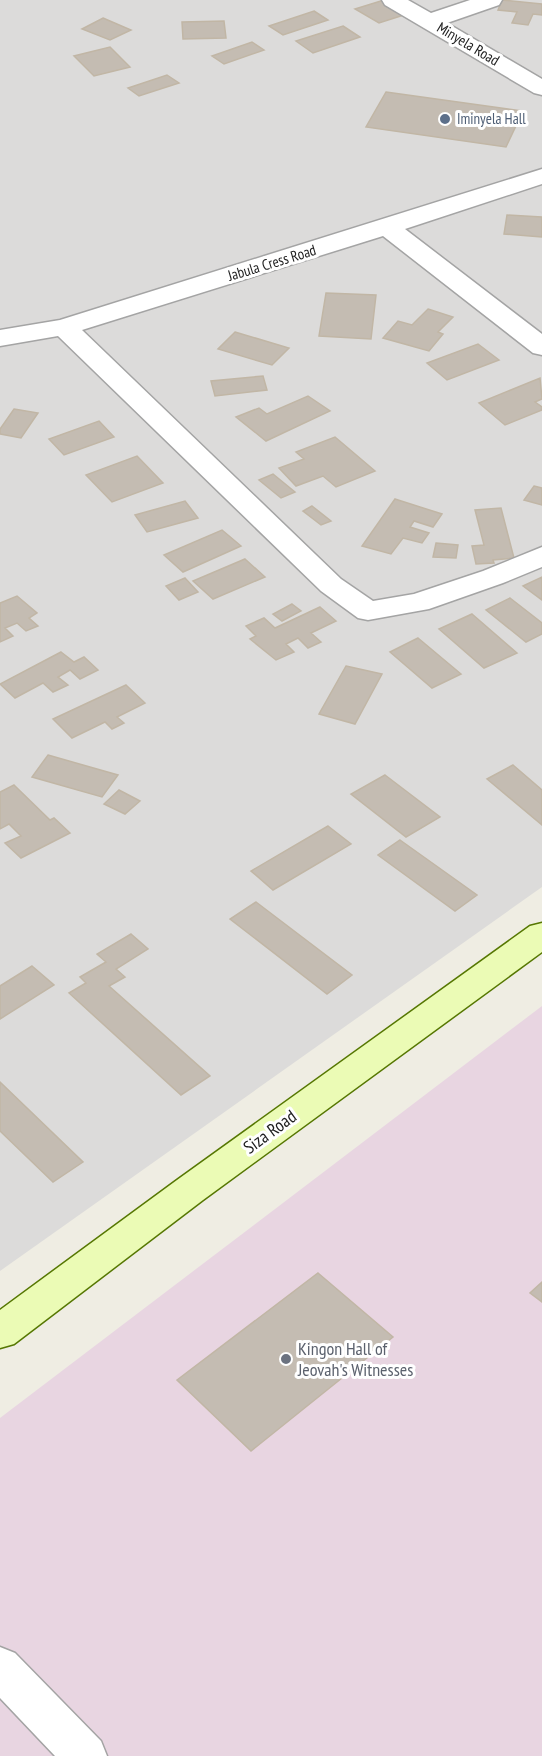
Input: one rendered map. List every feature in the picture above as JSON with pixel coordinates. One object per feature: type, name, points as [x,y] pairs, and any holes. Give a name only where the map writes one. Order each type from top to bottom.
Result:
[{"type":"street","name":"Minyela Road","points":[[393,0],[542,88]]},
{"type":"street","points":[[430,21],[491,0]]},
{"type":"street","name":"Jabula Cress Road","points":[[0,338],[64,327],[387,227],[542,176]]},
{"type":"street","points":[[387,227],[542,347]]},
{"type":"street","points":[[64,327],[331,585],[368,611],[419,602],[493,577],[542,556]]},
{"type":"street","name":"Siza Road","points":[[0,1332],[190,1190],[542,935]]},
{"type":"street","points":[[0,1667],[86,1756]]},
{"type":"shaded area","points":[[0,0],[542,0],[542,887],[0,1271]]},
{"type":"shaded area","points":[[542,1006],[542,1756],[0,1756],[0,1418]]},
{"type":"building","points":[[384,0],[407,14],[379,23],[355,9]]},
{"type":"building","points":[[502,0],[542,4],[542,15],[533,14],[528,25],[512,23],[517,12],[498,10]]},
{"type":"building","points":[[314,11],[328,20],[283,35],[269,26]]},
{"type":"building","points":[[103,18],[131,30],[110,40],[82,29]]},
{"type":"building","points":[[224,21],[226,38],[183,39],[182,22]]},
{"type":"building","points":[[343,26],[360,37],[313,53],[296,41]]},
{"type":"building","points":[[252,42],[264,50],[224,64],[212,56]]},
{"type":"building","points":[[110,47],[130,67],[94,76],[74,56]]},
{"type":"building","points":[[167,75],[179,83],[139,96],[128,88]]},
{"type":"building","name":"Iminyela Hall","points":[[386,92],[523,111],[506,147],[366,127]]},
{"type":"building","points":[[507,215],[542,217],[542,237],[504,234]]},
{"type":"building","points":[[326,293],[376,295],[371,339],[319,336]]},
{"type":"building","points":[[428,309],[453,317],[438,332],[443,334],[429,351],[383,338],[398,321],[412,325]]},
{"type":"building","points":[[235,332],[289,348],[272,365],[218,349]]},
{"type":"building","points":[[478,344],[499,360],[447,380],[427,363]]},
{"type":"building","points":[[263,376],[267,390],[215,396],[211,381]]},
{"type":"building","points":[[540,378],[542,399],[535,402],[542,407],[542,410],[505,425],[479,403]]},
{"type":"building","points":[[308,396],[330,411],[266,441],[236,417],[259,408],[267,414]]},
{"type":"building","points":[[14,409],[38,413],[21,438],[0,434],[0,429]]},
{"type":"building","points":[[99,421],[114,437],[64,455],[49,439]]},
{"type":"building","points":[[335,437],[375,471],[336,487],[323,476],[296,486],[279,468],[304,459],[296,452]]},
{"type":"building","points":[[137,456],[163,483],[112,502],[86,475]]},
{"type":"building","points":[[273,474],[295,492],[281,498],[259,480]]},
{"type":"building","points":[[534,486],[542,488],[542,505],[524,500]]},
{"type":"building","points":[[395,499],[442,514],[433,527],[414,521],[410,527],[429,533],[422,543],[403,538],[391,554],[362,546]]},
{"type":"building","points":[[185,501],[198,518],[147,532],[135,515]]},
{"type":"building","points":[[312,506],[331,521],[321,525],[303,511]]},
{"type":"building","points":[[501,508],[514,558],[493,560],[494,563],[476,564],[472,546],[484,545],[475,510]]},
{"type":"building","points":[[222,530],[241,546],[183,572],[164,555]]},
{"type":"building","points":[[436,543],[458,545],[456,558],[433,557]]},
{"type":"building","points":[[245,559],[265,577],[213,599],[193,581]]},
{"type":"building","points":[[542,577],[542,600],[523,586]]},
{"type":"building","points":[[185,578],[198,592],[179,600],[166,586]]},
{"type":"building","points":[[17,596],[37,613],[29,618],[38,626],[26,631],[17,623],[5,628],[13,636],[0,642],[0,603]]},
{"type":"building","points":[[510,598],[542,623],[542,634],[526,642],[486,610]]},
{"type":"building","points":[[292,604],[301,611],[282,621],[273,614]]},
{"type":"building","points":[[320,607],[336,621],[311,633],[321,642],[308,648],[298,638],[286,644],[294,652],[276,660],[250,639],[256,636],[246,626],[264,618],[275,628]]},
{"type":"building","points":[[472,614],[517,653],[484,668],[439,629]]},
{"type":"building","points":[[418,638],[461,674],[432,688],[390,652]]},
{"type":"building","points":[[61,652],[74,662],[84,657],[98,670],[80,679],[70,670],[58,677],[68,685],[53,692],[43,683],[15,698],[0,684]]},
{"type":"building","points":[[346,666],[382,674],[355,724],[319,714]]},
{"type":"building","points":[[126,685],[145,703],[117,717],[124,723],[112,729],[105,722],[72,738],[53,719]]},
{"type":"building","points":[[48,755],[118,775],[102,797],[32,777]]},
{"type":"building","points":[[513,765],[542,790],[542,825],[487,779]]},
{"type":"building","points":[[385,775],[440,817],[406,837],[351,794]]},
{"type":"building","points":[[14,785],[50,820],[54,818],[70,833],[21,858],[5,843],[21,836],[9,824],[0,829],[0,792]]},
{"type":"building","points":[[119,790],[140,801],[125,814],[104,804]]},
{"type":"building","points":[[328,826],[351,844],[273,890],[251,871]]},
{"type":"building","points":[[400,840],[477,895],[455,911],[378,855]]},
{"type":"building","points":[[256,902],[352,975],[327,994],[230,919]]},
{"type":"building","points":[[131,934],[148,949],[116,969],[125,977],[109,986],[210,1076],[181,1095],[69,993],[86,983],[80,977],[106,962],[97,954]]},
{"type":"building","points":[[32,966],[54,985],[0,1019],[0,986]]},
{"type":"building","points":[[0,1082],[83,1162],[53,1182],[0,1131]]},
{"type":"building","name":"Kingon Hall of Jeovah's Witnesses","points":[[318,1273],[393,1337],[251,1451],[177,1380]]},
{"type":"building","points":[[542,1282],[542,1302],[530,1293]]},
{"type":"place","name":"Iminyela Hall","points":[[445,119]]},
{"type":"place","name":"Kingon Hall of Jeovah's Witnesses","points":[[286,1359]]}]
